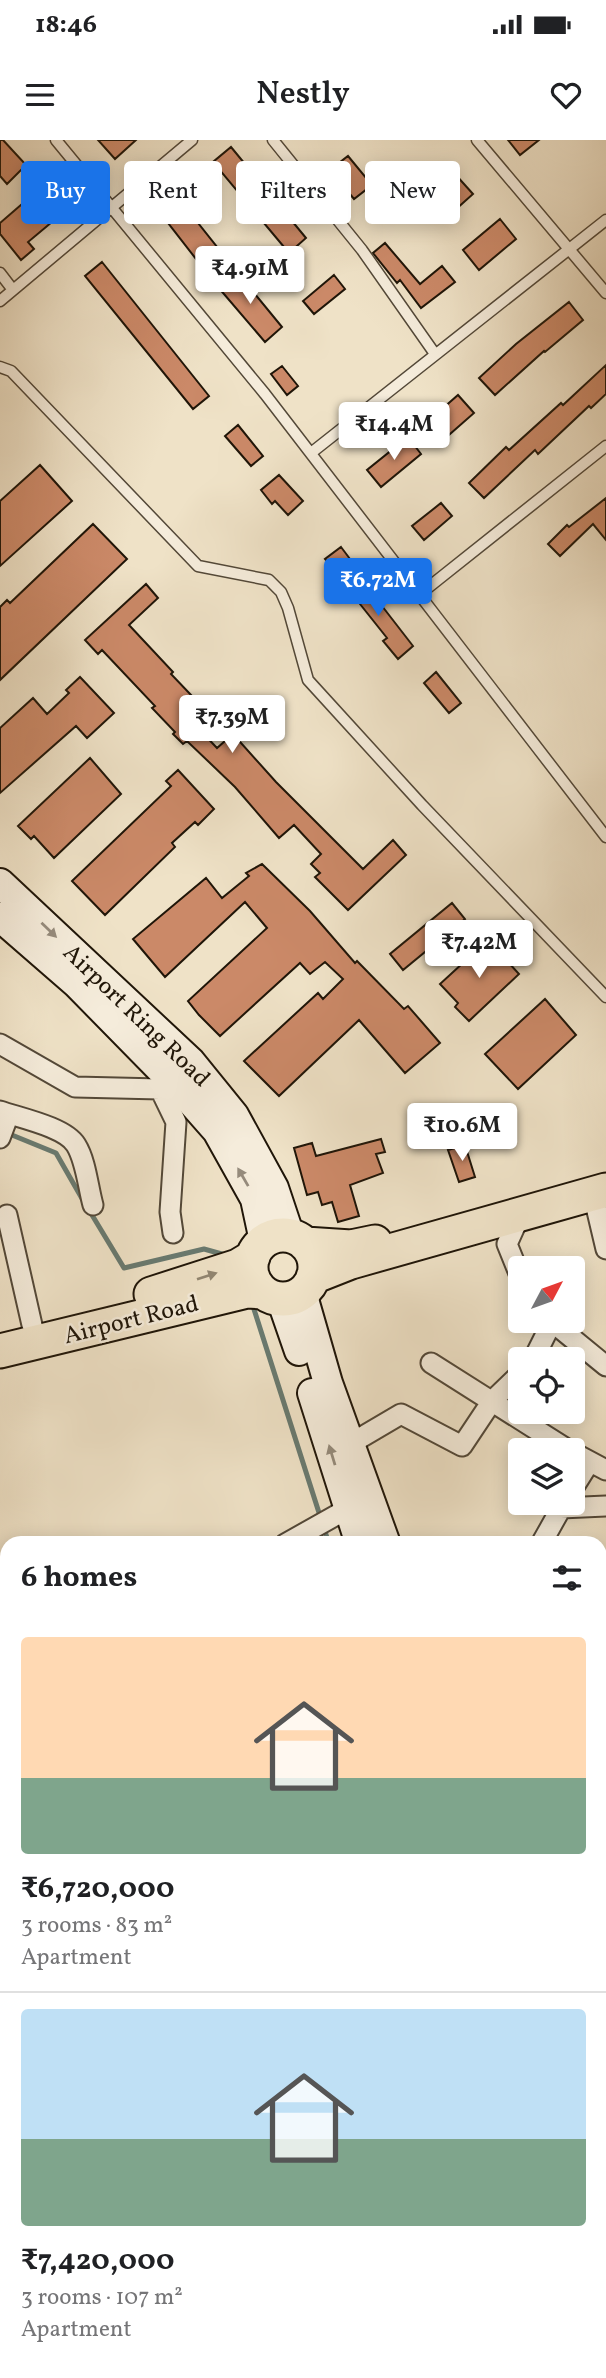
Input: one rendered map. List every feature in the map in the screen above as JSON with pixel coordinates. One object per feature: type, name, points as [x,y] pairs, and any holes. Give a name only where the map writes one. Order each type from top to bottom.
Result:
[{"type":"highway","name":"Airport Road","points":[[0,1351],[309,1278],[599,1192]]},
{"type":"highway","points":[[278,1244],[314,1260],[309,1278],[253,1276],[278,1244]]},
{"type":"highway","name":"Airport Road","points":[[0,1333],[121,1304],[238,1266],[278,1244]]},
{"type":"main road","name":"Airport Ring Road","points":[[0,883],[191,1062],[234,1115],[274,1188],[278,1244]]},
{"type":"main road","name":"Airport Ring Road","points":[[0,917],[77,984],[180,1089],[217,1131],[278,1244]]},
{"type":"main road","points":[[274,1188],[286,1210],[302,1228],[323,1242],[309,1278],[305,1303],[320,1355],[383,1536]]},
{"type":"main road","points":[[309,1278],[329,1278],[319,1296],[317,1328],[320,1355]]},
{"type":"main road","points":[[309,1278],[328,1519],[350,1536]]},
{"type":"street","points":[[0,1044],[75,1087],[160,1089],[176,1122],[170,1212],[173,1233]]},
{"type":"street","points":[[3,1122],[60,1132],[71,1139],[78,1148],[93,1205]]},
{"type":"street","points":[[599,1192],[606,1249]]},
{"type":"street","points":[[512,1256],[507,1244],[521,1213]]},
{"type":"street","points":[[7,1215],[32,1325]]},
{"type":"street","points":[[567,1334],[606,1366]]},
{"type":"street","points":[[431,1363],[551,1438]]},
{"type":"street","points":[[350,1444],[401,1414],[462,1446],[492,1401],[508,1386]]},
{"type":"street","points":[[585,1506],[606,1506]]},
{"type":"street","points":[[545,1536],[557,1515]]},
{"type":"street","points":[[299,1536],[328,1519]]},
{"type":"street","points":[[574,2378],[590,2378]]},
{"type":"lane","points":[[56,140],[265,394],[606,837]]},
{"type":"lane","points":[[0,301],[192,140]]},
{"type":"lane","points":[[273,140],[362,250],[435,354]]},
{"type":"lane","points":[[477,140],[606,293]]},
{"type":"lane","points":[[311,453],[606,220]]},
{"type":"lane","points":[[0,273],[13,290]]},
{"type":"lane","points":[[0,367],[11,371],[198,566],[270,580],[281,592],[288,608],[307,680],[422,805],[606,997]]},
{"type":"lane","points":[[420,594],[606,446]]},
{"type":"building","points":[[0,140],[3,140],[22,161],[21,170],[7,184],[0,176]]},
{"type":"building","points":[[98,140],[136,140],[115,159]]},
{"type":"building","points":[[508,140],[539,140],[520,155]]},
{"type":"building","points":[[231,147],[243,161],[236,161],[236,190],[222,173],[222,161],[214,161]]},
{"type":"building","points":[[348,156],[365,177],[365,190],[354,199],[351,195],[351,161],[342,161]]},
{"type":"building","points":[[460,180],[473,194],[460,206]]},
{"type":"building","points":[[21,205],[21,224],[49,224],[28,242],[34,249],[21,260],[0,234],[0,223]]},
{"type":"building","points":[[500,219],[516,239],[479,270],[463,250]]},
{"type":"building","points":[[169,224],[199,224],[221,252],[203,268]]},
{"type":"building","points":[[265,224],[294,224],[306,238],[289,253]]},
{"type":"building","points":[[385,243],[420,284],[442,266],[455,282],[421,308],[400,280],[397,283],[373,253]]},
{"type":"building","points":[[102,262],[209,396],[193,409],[85,276]]},
{"type":"building","points":[[236,271],[282,327],[265,342],[218,287]]},
{"type":"building","points":[[334,275],[345,289],[314,314],[303,301]]},
{"type":"building","points":[[569,302],[583,320],[495,395],[479,378],[516,344]]},
{"type":"building","points":[[606,365],[606,394],[591,408],[589,406],[538,454],[535,450],[484,498],[469,483],[506,447],[509,450]]},
{"type":"building","points":[[282,366],[298,386],[287,395],[271,374]]},
{"type":"building","points":[[458,395],[474,413],[442,441],[426,423]]},
{"type":"building","points":[[238,425],[263,456],[251,466],[225,436]]},
{"type":"building","points":[[408,437],[421,454],[381,487],[367,470]]},
{"type":"building","points":[[40,465],[72,501],[0,566],[0,501]]},
{"type":"building","points":[[279,475],[303,501],[288,515],[275,501],[272,504],[261,490]]},
{"type":"building","points":[[606,498],[606,540],[593,524],[560,556],[548,544],[567,525],[569,527]]},
{"type":"building","points":[[441,503],[452,516],[424,540],[412,526]]},
{"type":"building","points":[[93,524],[127,559],[0,680],[0,607],[7,600],[10,603]]},
{"type":"building","points":[[341,547],[350,559],[335,571],[325,559]]},
{"type":"building","points":[[352,574],[379,608],[382,606],[413,646],[398,659],[383,641],[387,638],[356,599],[353,601],[340,584]]},
{"type":"building","points":[[146,584],[158,598],[129,625],[212,717],[199,729],[217,748],[233,734],[276,782],[363,869],[393,840],[406,855],[348,910],[315,877],[320,873],[311,864],[321,854],[294,825],[279,838],[235,787],[187,741],[183,744],[173,734],[175,732],[152,708],[155,706],[102,650],[98,654],[85,640]]},
{"type":"building","points":[[436,672],[461,703],[449,713],[424,683]]},
{"type":"building","points":[[80,677],[114,713],[87,738],[76,726],[0,793],[0,728],[33,698],[47,714],[69,693],[66,690]]},
{"type":"building","points":[[90,758],[121,794],[54,858],[34,836],[31,839],[18,826]]},
{"type":"building","points":[[178,770],[214,809],[198,825],[195,822],[172,843],[175,847],[105,915],[72,881],[171,786],[166,781]]},
{"type":"building","points":[[262,864],[310,911],[355,963],[357,961],[404,1009],[408,1006],[440,1043],[405,1073],[359,1020],[279,1096],[244,1061],[318,993],[323,999],[343,979],[325,962],[310,974],[300,963],[220,1036],[199,1015],[188,1001],[267,928],[245,902],[165,977],[133,939],[206,878],[222,898],[249,876],[246,873]]},
{"type":"building","points":[[452,903],[465,919],[403,970],[390,954]]},
{"type":"building","points":[[488,940],[519,974],[469,1021],[455,1007],[458,1003],[440,984]]},
{"type":"building","points":[[545,999],[576,1035],[518,1089],[485,1054]]},
{"type":"building","points":[[381,1139],[385,1152],[376,1154],[383,1173],[350,1185],[359,1216],[338,1222],[332,1202],[322,1205],[318,1192],[307,1195],[294,1148],[312,1143],[316,1156]]},
{"type":"building","points":[[465,1145],[475,1177],[459,1182],[448,1150]]},
{"type":"waterway","points":[[7,1133],[56,1153],[84,1202]]},
{"type":"waterway","points":[[89,1210],[124,1268],[204,1249],[229,1256]]},
{"type":"waterway","points":[[252,1303],[326,1536]]}]
